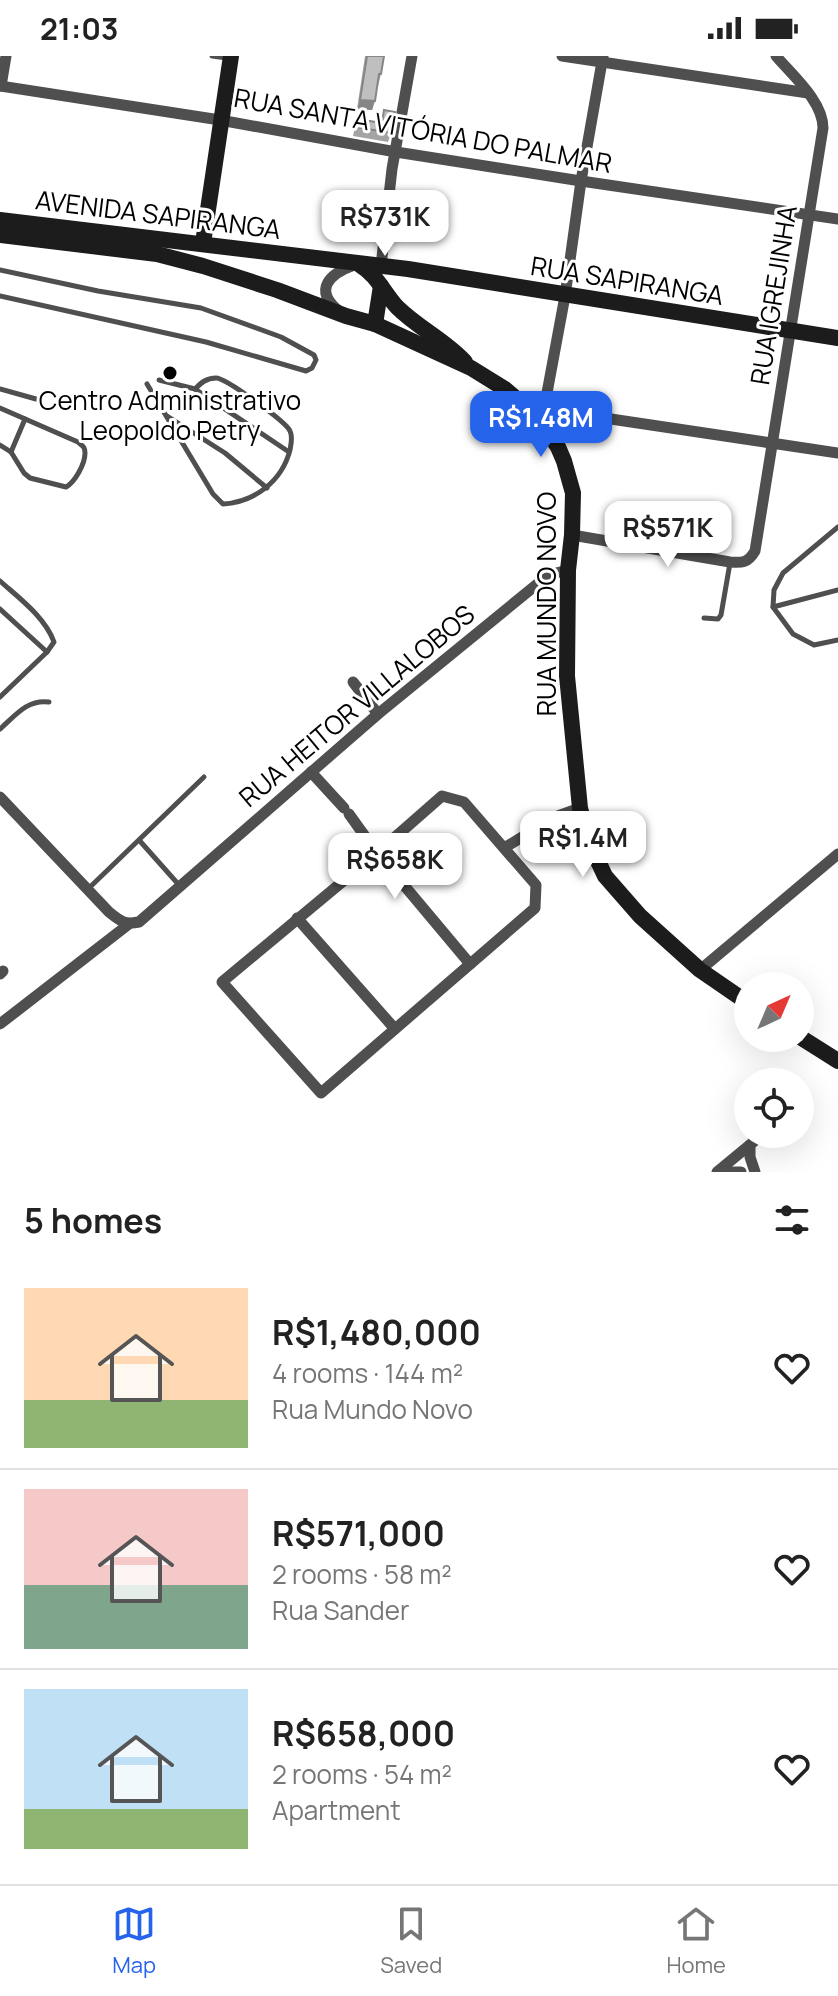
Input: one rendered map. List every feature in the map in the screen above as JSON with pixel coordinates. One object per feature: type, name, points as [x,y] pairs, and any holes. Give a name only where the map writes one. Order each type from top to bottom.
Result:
[{"type":"main road","points":[[203,243],[231,57]]},
{"type":"main road","name":"AVENIDA SAPIRANGA","points":[[0,220],[359,264]]},
{"type":"main road","name":"AVENIDA SAPIRANGA","points":[[0,235],[157,254],[203,266],[375,324]]},
{"type":"main road","points":[[359,264],[368,269],[381,286]]},
{"type":"main road","name":"RUA SAPIRANGA","points":[[359,264],[408,269],[838,338]]},
{"type":"main road","points":[[375,324],[381,286],[393,275],[408,269]]},
{"type":"main road","name":"RUA MUNDO NOVO","points":[[381,286],[397,306],[455,350],[471,368]]},
{"type":"main road","name":"RUA MUNDO NOVO","points":[[375,324],[471,368],[540,412],[558,447],[573,493],[568,570],[567,676],[580,808],[589,842],[605,876],[640,916],[700,970],[734,993]]},
{"type":"main road","points":[[814,1046],[838,1061]]},
{"type":"street","points":[[0,86],[6,56]]},
{"type":"street","points":[[381,266],[412,56]]},
{"type":"street","points":[[562,56],[602,59],[808,93]]},
{"type":"street","name":"RUA IGREJINHA","points":[[730,562],[742,563],[755,551],[823,122],[808,93],[776,56]]},
{"type":"street","points":[[602,59],[565,296],[540,412],[838,453]]},
{"type":"street","name":"RUA SANTA VITÓRIA DO PALMAR","points":[[0,86],[220,120],[396,152],[838,219]]},
{"type":"street","points":[[346,316],[327,298],[326,287],[340,270],[359,264]]},
{"type":"street","points":[[572,535],[730,562]]},
{"type":"street","name":"RUA HEITOR VILLALOBOS","points":[[0,1024],[129,924],[139,922],[378,714],[541,581],[568,570]]},
{"type":"street","points":[[353,682],[378,714]]},
{"type":"street","points":[[311,772],[470,964]]},
{"type":"street","points":[[442,796],[464,802],[504,848],[536,885],[535,908],[321,1093],[222,982],[442,796]]},
{"type":"street","points":[[4,801],[88,890],[121,922],[129,924]]},
{"type":"street","points":[[504,848],[555,817],[580,808]]},
{"type":"street","points":[[700,970],[838,854]]},
{"type":"street","points":[[297,918],[395,1029]]},
{"type":"street","points":[[719,1172],[747,1148]]},
{"type":"street","points":[[750,1148],[755,1172]]},
{"type":"street","points":[[719,1172],[741,1172]]},
{"type":"lane","points":[[212,56],[231,57]]},
{"type":"lane","points":[[0,270],[98,291],[201,308],[281,337],[314,355],[316,360],[312,368],[306,371],[206,342],[0,296]]},
{"type":"lane","points":[[147,384],[213,494],[223,504],[239,503],[267,488],[279,475],[289,452],[292,440],[290,431],[230,383],[218,378],[206,379],[195,389]]},
{"type":"lane","points":[[159,380],[195,389],[289,452]]},
{"type":"lane","points":[[0,389],[36,399]]},
{"type":"lane","points":[[0,408],[78,442],[85,454],[75,482],[66,487],[30,478],[11,452],[0,445]]},
{"type":"lane","points":[[166,416],[225,453],[267,488]]},
{"type":"lane","points":[[11,452],[25,419]]},
{"type":"lane","points":[[838,527],[783,573],[774,590],[773,607],[793,634],[814,645],[838,640]]},
{"type":"lane","points":[[704,618],[718,619],[721,615],[730,562]]},
{"type":"lane","points":[[0,581],[46,627],[54,642],[0,697]]},
{"type":"lane","points":[[773,607],[838,590]]},
{"type":"lane","points":[[0,609],[47,652]]},
{"type":"lane","points":[[0,729],[30,703],[38,700],[49,702]]},
{"type":"lane","points":[[88,890],[204,777]]},
{"type":"lane","points":[[139,840],[179,885]]},
{"type":"building","points":[[367,56],[384,56],[375,101],[360,100]]},
{"type":"building","points":[[384,110],[395,112],[391,133],[356,127],[357,119],[382,123]]},
{"type":"place","name":"Centro Administrativo Leopoldo Petry","points":[[170,373]]}]
